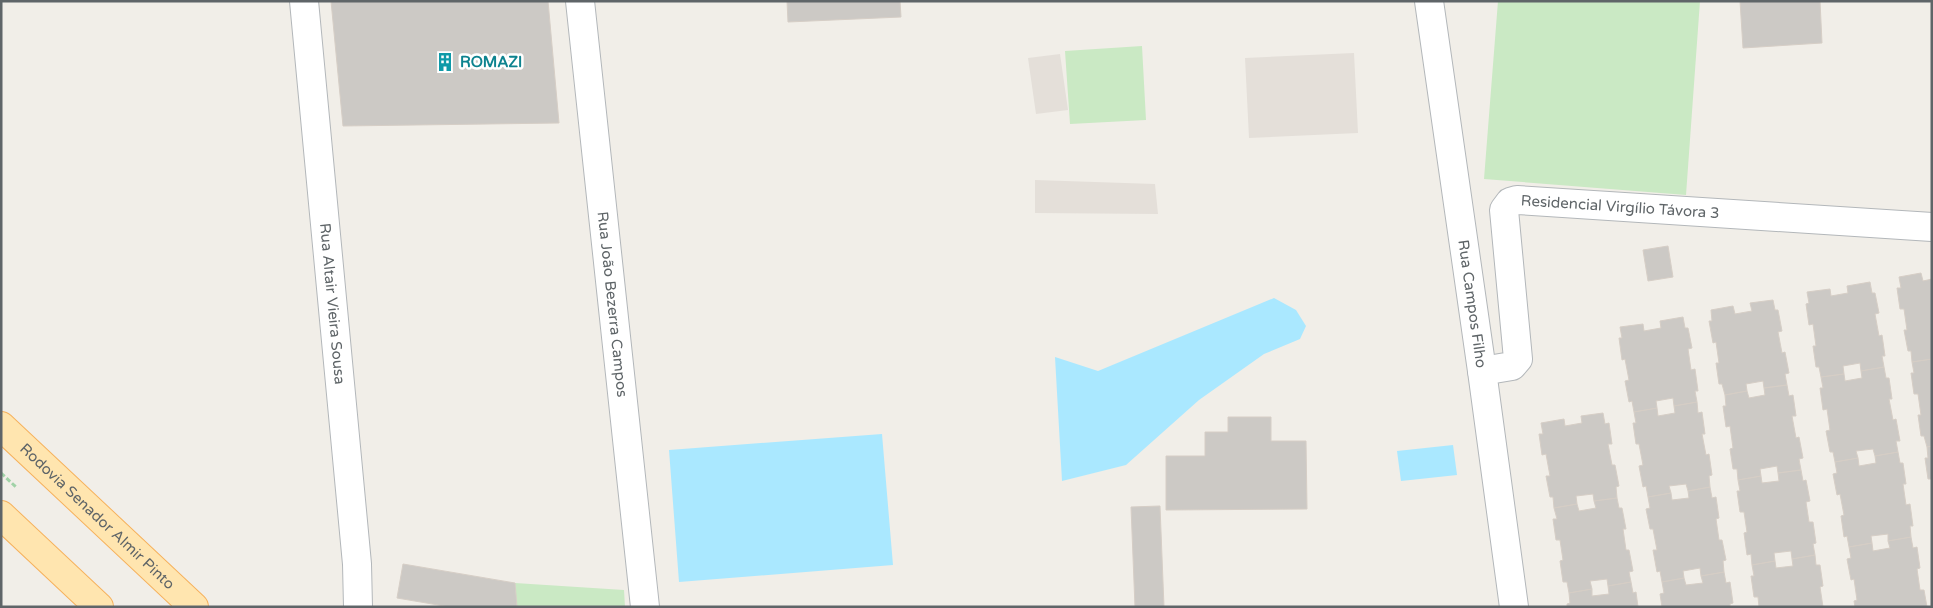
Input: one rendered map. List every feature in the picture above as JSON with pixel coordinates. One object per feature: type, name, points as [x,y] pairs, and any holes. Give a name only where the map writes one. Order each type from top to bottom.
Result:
[{"type":"main road","name":"Rodovia Senador Almir Pinto","points":[[1,426],[194,607]]},
{"type":"main road","points":[[1,515],[99,607]]},
{"type":"street","name":"Rua Altair Vieira Sousa","points":[[304,1],[357,564],[358,607]]},
{"type":"street","name":"Rua João Bezerra Campos","points":[[580,1],[645,607]]},
{"type":"street","name":"Rua Campos Filho","points":[[1429,1],[1514,607]]},
{"type":"street","name":"Residencial Virgílio Távora 3","points":[[1482,371],[1512,366],[1518,359],[1504,210],[1510,202],[1517,200],[1932,227]]},
{"type":"shaded area","points":[[1354,53],[1358,133],[1249,138],[1245,58]]},
{"type":"shaded area","points":[[1060,54],[1068,110],[1036,114],[1028,58]]},
{"type":"shaded area","points":[[1035,180],[1155,184],[1158,214],[1035,213]]},
{"type":"green space","points":[[1498,1],[1700,1],[1686,195],[1484,179]]},
{"type":"green space","points":[[1142,46],[1146,120],[1070,124],[1065,51]]},
{"type":"green space","points":[[515,583],[624,590],[625,607],[517,607]]},
{"type":"water","points":[[1274,298],[1296,310],[1306,326],[1300,339],[1264,354],[1199,400],[1126,465],[1062,481],[1055,357],[1098,371]]},
{"type":"water","points":[[882,434],[893,565],[679,582],[669,450]]},
{"type":"water","points":[[1453,445],[1457,475],[1401,481],[1397,451]]},
{"type":"building","name":"ROMAZI","points":[[331,1],[548,1],[559,123],[343,126]]},
{"type":"building","points":[[787,1],[900,1],[901,17],[788,22]]},
{"type":"building","points":[[1740,1],[1820,1],[1822,43],[1743,48]]},
{"type":"building","points":[[1668,246],[1673,277],[1648,281],[1643,250]]},
{"type":"building","points":[[1921,273],[1923,281],[1932,279],[1932,359],[1912,362],[1911,351],[1908,351],[1904,330],[1907,330],[1904,309],[1900,309],[1897,288],[1901,288],[1899,277]]},
{"type":"building","points":[[1870,282],[1872,293],[1875,293],[1879,313],[1875,314],[1879,336],[1882,335],[1885,356],[1882,356],[1884,367],[1861,371],[1860,363],[1843,366],[1844,374],[1821,377],[1819,367],[1816,367],[1813,346],[1816,346],[1813,324],[1809,325],[1806,304],[1809,303],[1807,292],[1830,289],[1831,296],[1848,293],[1847,286]]},
{"type":"building","points":[[1773,300],[1775,310],[1778,310],[1782,331],[1778,332],[1782,353],[1785,352],[1789,373],[1785,374],[1787,385],[1764,388],[1763,381],[1746,384],[1747,391],[1725,395],[1722,384],[1719,384],[1716,342],[1713,343],[1709,321],[1712,321],[1711,310],[1733,306],[1735,314],[1752,311],[1750,303]]},
{"type":"building","points":[[1683,317],[1685,328],[1688,328],[1692,348],[1688,349],[1691,370],[1695,369],[1698,391],[1695,391],[1697,402],[1674,406],[1673,398],[1656,401],[1657,408],[1634,412],[1632,401],[1629,402],[1625,381],[1629,380],[1625,359],[1622,360],[1619,338],[1622,338],[1620,327],[1643,324],[1644,331],[1661,328],[1660,321]]},
{"type":"building","points":[[1932,359],[1932,446],[1927,447],[1924,436],[1921,436],[1918,394],[1914,394],[1911,373],[1914,373],[1912,362]]},
{"type":"building","points":[[1884,367],[1886,378],[1889,378],[1892,399],[1889,399],[1893,420],[1896,419],[1900,441],[1896,441],[1898,452],[1875,456],[1873,449],[1856,451],[1858,458],[1835,462],[1833,452],[1830,452],[1826,431],[1830,430],[1827,409],[1823,410],[1820,388],[1823,388],[1821,377],[1844,374],[1845,381],[1862,378],[1861,371]]},
{"type":"building","points":[[1787,385],[1789,396],[1793,395],[1796,416],[1792,416],[1796,438],[1799,437],[1803,458],[1799,459],[1801,470],[1778,473],[1777,466],[1760,469],[1761,476],[1738,480],[1737,469],[1733,469],[1730,449],[1733,448],[1730,426],[1726,427],[1723,406],[1726,406],[1725,395],[1747,391],[1749,398],[1765,395],[1764,388]]},
{"type":"building","points":[[1697,402],[1698,413],[1702,412],[1705,434],[1702,434],[1706,455],[1709,454],[1712,475],[1709,476],[1710,487],[1688,491],[1686,484],[1669,486],[1671,493],[1648,497],[1646,486],[1643,487],[1639,466],[1643,465],[1639,444],[1636,444],[1633,423],[1636,423],[1634,412],[1657,408],[1658,416],[1675,413],[1674,406]]},
{"type":"building","points":[[1603,413],[1605,424],[1609,423],[1612,444],[1608,444],[1619,486],[1616,487],[1617,498],[1594,501],[1593,494],[1576,496],[1577,504],[1554,508],[1553,497],[1550,497],[1546,476],[1550,476],[1546,454],[1542,455],[1539,434],[1543,434],[1541,423],[1564,419],[1565,426],[1582,423],[1581,416]]},
{"type":"building","points":[[1228,417],[1271,417],[1271,441],[1306,441],[1307,509],[1166,510],[1166,456],[1205,456],[1205,432],[1228,432]]},
{"type":"building","points":[[1932,446],[1932,479],[1928,479],[1925,458],[1928,458],[1927,447]]},
{"type":"building","points":[[1898,452],[1900,463],[1903,463],[1906,505],[1910,504],[1913,526],[1910,526],[1911,537],[1888,541],[1888,534],[1871,536],[1872,543],[1849,547],[1847,536],[1844,537],[1841,516],[1844,515],[1840,494],[1837,495],[1833,474],[1837,473],[1835,462],[1858,458],[1859,466],[1876,463],[1875,456]]},
{"type":"building","points":[[1801,470],[1803,481],[1806,480],[1810,501],[1806,502],[1809,522],[1813,522],[1816,543],[1813,544],[1815,555],[1792,559],[1791,551],[1774,553],[1775,561],[1752,565],[1751,554],[1747,555],[1744,533],[1747,532],[1744,512],[1740,512],[1737,491],[1740,491],[1738,480],[1761,476],[1762,483],[1779,481],[1778,473]]},
{"type":"building","points":[[1710,487],[1712,498],[1716,497],[1719,518],[1716,519],[1719,540],[1722,540],[1726,560],[1723,561],[1724,572],[1701,576],[1700,568],[1683,571],[1684,578],[1662,582],[1660,571],[1657,572],[1653,550],[1657,550],[1653,529],[1650,529],[1646,509],[1650,508],[1648,497],[1671,493],[1672,500],[1689,498],[1688,491]]},
{"type":"building","points":[[1617,498],[1619,508],[1622,508],[1626,529],[1623,529],[1626,550],[1629,550],[1633,571],[1629,572],[1631,582],[1608,586],[1607,579],[1590,581],[1592,589],[1569,593],[1567,582],[1563,582],[1560,561],[1563,560],[1560,540],[1556,540],[1553,519],[1557,519],[1554,508],[1577,504],[1579,511],[1596,508],[1594,501]]},
{"type":"building","points":[[1160,506],[1164,607],[1135,607],[1131,507]]},
{"type":"building","points":[[1911,537],[1913,548],[1917,547],[1920,568],[1917,569],[1920,590],[1924,590],[1927,607],[1855,607],[1854,601],[1857,600],[1854,579],[1851,580],[1847,559],[1851,558],[1849,547],[1872,543],[1873,551],[1890,548],[1888,541]]},
{"type":"building","points":[[1815,555],[1816,565],[1820,565],[1823,586],[1820,587],[1823,607],[1759,607],[1758,597],[1754,597],[1751,576],[1754,576],[1752,565],[1775,561],[1776,568],[1793,566],[1792,559]]},
{"type":"building","points":[[403,564],[515,583],[517,607],[450,607],[397,598]]},
{"type":"building","points":[[1724,572],[1726,583],[1730,582],[1733,603],[1730,604],[1730,607],[1662,607],[1660,594],[1664,593],[1662,582],[1684,578],[1686,585],[1703,583],[1701,576]]},
{"type":"building","points":[[1631,582],[1633,593],[1636,592],[1638,607],[1567,607],[1567,604],[1570,603],[1569,593],[1592,589],[1592,596],[1609,594],[1608,586]]},
{"type":"place","name":"ROMAZI","points":[[445,62]]}]
